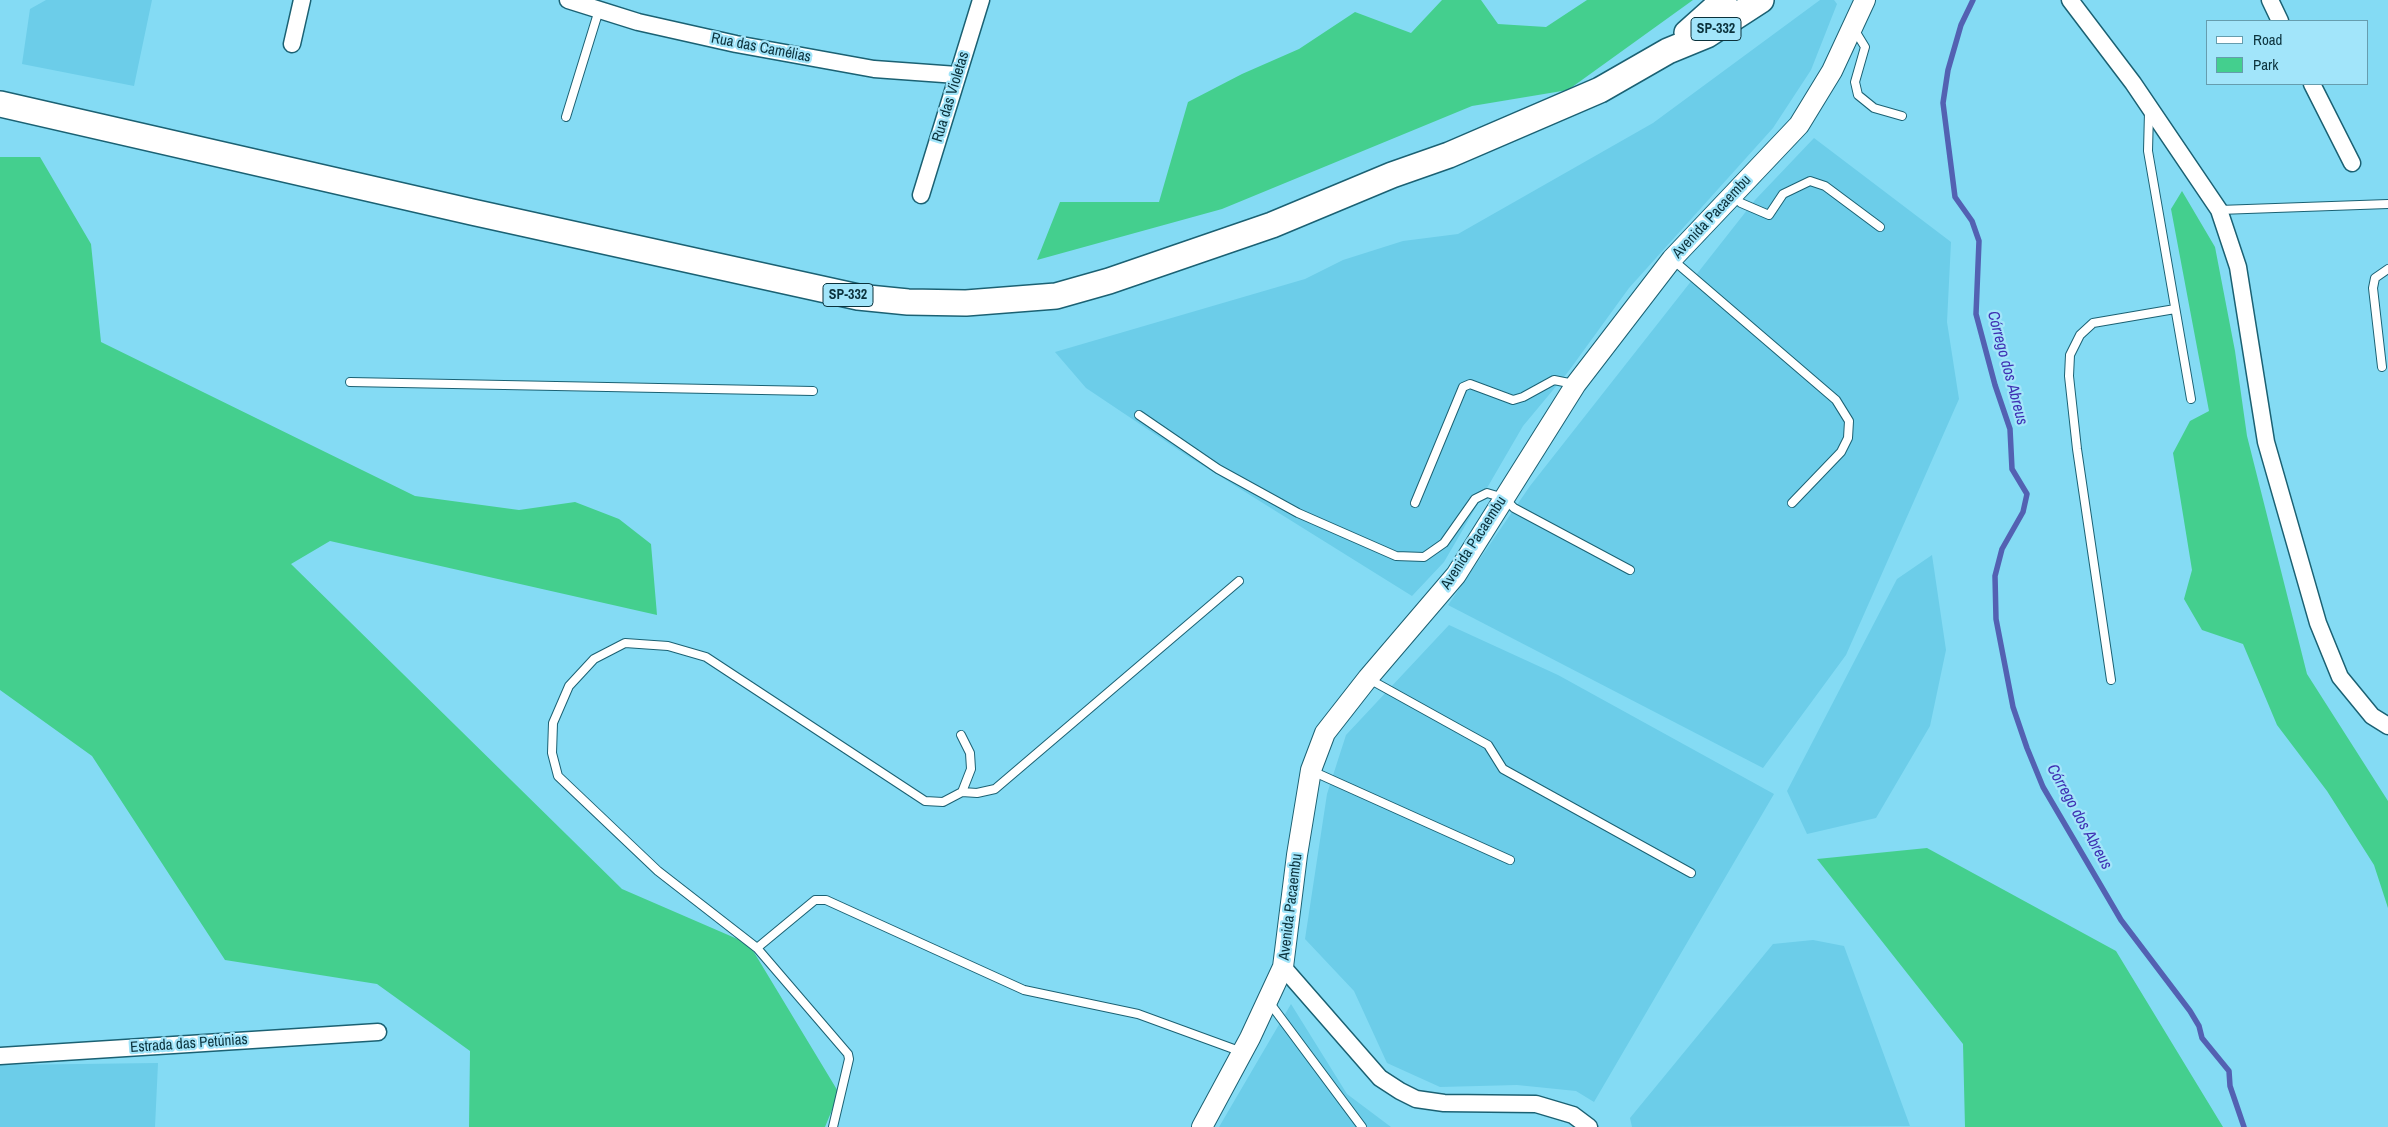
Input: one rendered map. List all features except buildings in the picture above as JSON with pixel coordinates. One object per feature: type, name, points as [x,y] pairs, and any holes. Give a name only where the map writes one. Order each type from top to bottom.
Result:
[{"type":"main road","name":"SP-332","points":[[1668,51],[1724,0]]},
{"type":"main road","name":"SP-332","points":[[0,104],[472,212],[858,297],[908,302],[966,303],[1056,296],[1109,282],[1272,225],[1600,90],[1668,51],[1707,35],[1761,0]]},
{"type":"street","points":[[292,44],[302,0]]},
{"type":"street","name":"Rua das Camélias","points":[[568,0],[638,22],[736,44],[874,69],[957,75]]},
{"type":"street","name":"Rua das Violetas","points":[[921,195],[980,0]]},
{"type":"street","points":[[2070,0],[2149,107],[2219,210],[2238,267],[2266,442],[2318,624],[2340,677],[2372,716],[2388,726]]},
{"type":"street","points":[[2270,0],[2280,20]]},
{"type":"street","name":"Avenida Pacaembu","points":[[1202,1127],[1242,1052],[1283,968],[1296,856],[1310,770],[1325,733],[1368,678],[1456,575],[1576,384],[1672,259],[1799,125],[1832,71],[1860,10]]},
{"type":"street","points":[[2313,85],[2352,163]]},
{"type":"street","points":[[1283,968],[1380,1078],[1400,1091],[1416,1099],[1444,1103],[1536,1104],[1573,1115],[1589,1127]]},
{"type":"street","name":"Estrada das Petúnias","points":[[0,1056],[378,1032]]},
{"type":"lane","points":[[566,117],[599,10]]},
{"type":"lane","points":[[1860,10],[1865,47],[1855,82],[1858,95],[1874,108],[1902,116]]},
{"type":"lane","points":[[2149,107],[2148,152],[2191,399]]},
{"type":"lane","points":[[1732,195],[1741,203],[1768,215],[1783,194],[1810,181],[1825,186],[1880,227]]},
{"type":"lane","points":[[2219,210],[2388,204]]},
{"type":"lane","points":[[1672,259],[1836,400],[1849,421],[1848,438],[1841,452],[1792,503]]},
{"type":"lane","points":[[2382,367],[2373,288],[2375,278],[2388,269]]},
{"type":"lane","points":[[2111,680],[2068,376],[2070,356],[2080,334],[2093,323],[2176,309]]},
{"type":"lane","points":[[1415,503],[1463,387],[1470,384],[1513,400],[1523,398],[1554,380],[1576,384]]},
{"type":"lane","points":[[350,382],[814,391]]},
{"type":"lane","points":[[1139,415],[1218,469],[1290,509],[1396,556],[1424,557],[1444,543],[1475,499],[1487,493],[1504,498],[1514,508],[1630,570]]},
{"type":"lane","points":[[833,1127],[849,1059],[848,1054],[757,948],[658,871],[558,776],[552,753],[553,723],[569,686],[594,659],[625,643],[668,646],[706,657],[925,801],[943,802],[962,792],[977,793],[995,789],[1239,581]]},
{"type":"lane","points":[[1368,678],[1488,745],[1503,769],[1691,872]]},
{"type":"lane","points":[[961,736],[970,753],[972,769],[962,792]]},
{"type":"lane","points":[[1310,770],[1510,860]]},
{"type":"lane","points":[[757,948],[815,900],[826,900],[1024,990],[1138,1014],[1242,1052]]},
{"type":"lane","points":[[1268,1000],[1362,1127]]},
{"type":"shaded area","points":[[46,0],[152,0],[134,86],[22,64],[30,9]]},
{"type":"shaded area","points":[[1820,0],[1834,0],[1837,4],[1811,70],[1773,128],[1629,288],[1568,372],[1523,426],[1444,562],[1412,596],[1189,457],[1086,388],[1055,352],[1305,279],[1343,260],[1403,241],[1458,234],[1653,123]]},
{"type":"shaded area","points":[[1814,138],[1951,242],[1947,322],[1959,399],[1846,655],[1763,768],[1448,605],[1530,486],[1755,200]]},
{"type":"shaded area","points":[[1932,555],[1946,650],[1930,726],[1876,818],[1807,834],[1787,791],[1897,579]]},
{"type":"shaded area","points":[[1449,625],[1558,675],[1774,794],[1594,1102],[1576,1091],[1517,1085],[1440,1087],[1387,1063],[1354,991],[1305,939],[1327,794],[1346,735]]},
{"type":"shaded area","points":[[1813,940],[1844,946],[1910,1126],[1632,1127],[1630,1118],[1773,944]]},
{"type":"shaded area","points":[[1291,1004],[1347,1094],[1391,1127],[1219,1127]]},
{"type":"shaded area","points":[[158,1063],[155,1127],[0,1127],[0,1065]]},
{"type":"green space","points":[[1442,0],[1481,0],[1498,24],[1546,27],[1587,0],[1693,0],[1568,90],[1472,106],[1222,209],[1037,260],[1060,202],[1159,202],[1188,102],[1242,74],[1299,49],[1355,12],[1411,33]]},
{"type":"green space","points":[[0,157],[40,157],[91,244],[101,342],[415,496],[519,510],[575,502],[619,519],[651,544],[657,615],[330,541],[291,564],[622,889],[749,944],[839,1093],[825,1127],[469,1127],[470,1051],[377,984],[225,960],[92,756],[0,690]]},
{"type":"green space","points":[[2182,191],[2215,247],[2235,351],[2247,436],[2307,674],[2388,801],[2388,908],[2374,865],[2327,791],[2277,725],[2243,644],[2202,630],[2184,599],[2192,570],[2173,453],[2190,421],[2209,411],[2171,209]]},
{"type":"green space","points":[[1927,848],[2116,951],[2223,1127],[1965,1127],[1963,1044],[1817,859]]},
{"type":"waterway","name":"Córrego dos Abreus","points":[[1973,0],[1961,25],[1948,70],[1943,103],[1955,197],[1972,221],[1979,241],[1976,314],[1995,385],[2010,429],[2012,469],[2027,494],[2023,512],[2002,549],[1995,576],[1996,619],[2013,707],[2043,787],[2121,920],[2190,1011],[2199,1026],[2202,1038],[2229,1071],[2230,1086],[2244,1127]]}]
